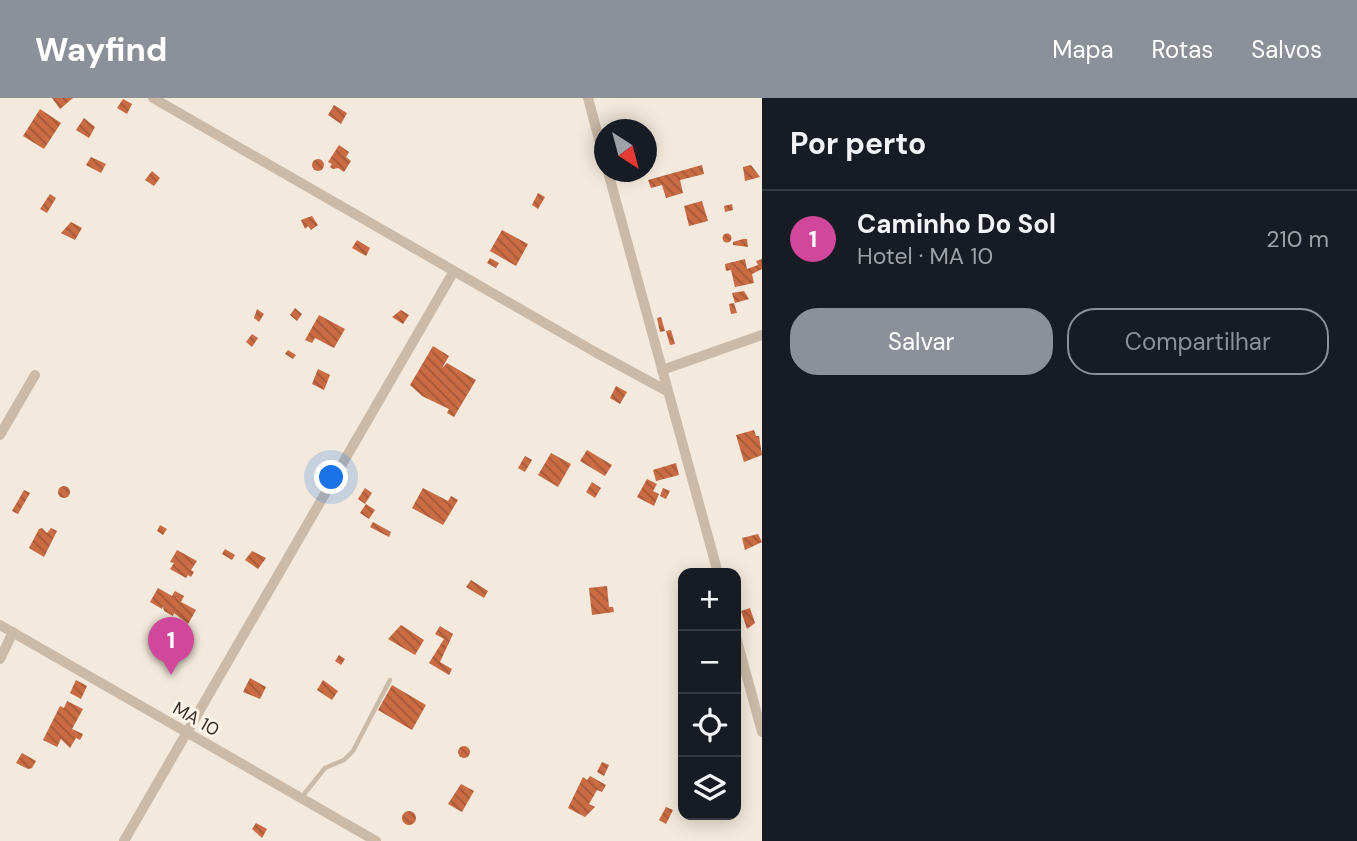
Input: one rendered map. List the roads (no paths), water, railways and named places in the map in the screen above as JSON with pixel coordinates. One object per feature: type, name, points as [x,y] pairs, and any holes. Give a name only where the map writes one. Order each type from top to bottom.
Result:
[{"type":"street","points":[[153,98],[667,391]]},
{"type":"street","points":[[588,98],[594,120]]},
{"type":"street","points":[[611,182],[717,568]]},
{"type":"street","points":[[124,841],[454,271]]},
{"type":"street","points":[[662,370],[762,335]]},
{"type":"street","points":[[0,435],[35,375]]},
{"type":"street","name":"MA 10","points":[[0,625],[376,841]]},
{"type":"street","points":[[0,659],[13,632]]},
{"type":"street","points":[[741,655],[762,732]]},
{"type":"lane","points":[[301,798],[325,768],[344,760],[353,751],[390,680]]},
{"type":"place","name":"Caminho Do Sol","points":[[171,675]]}]
